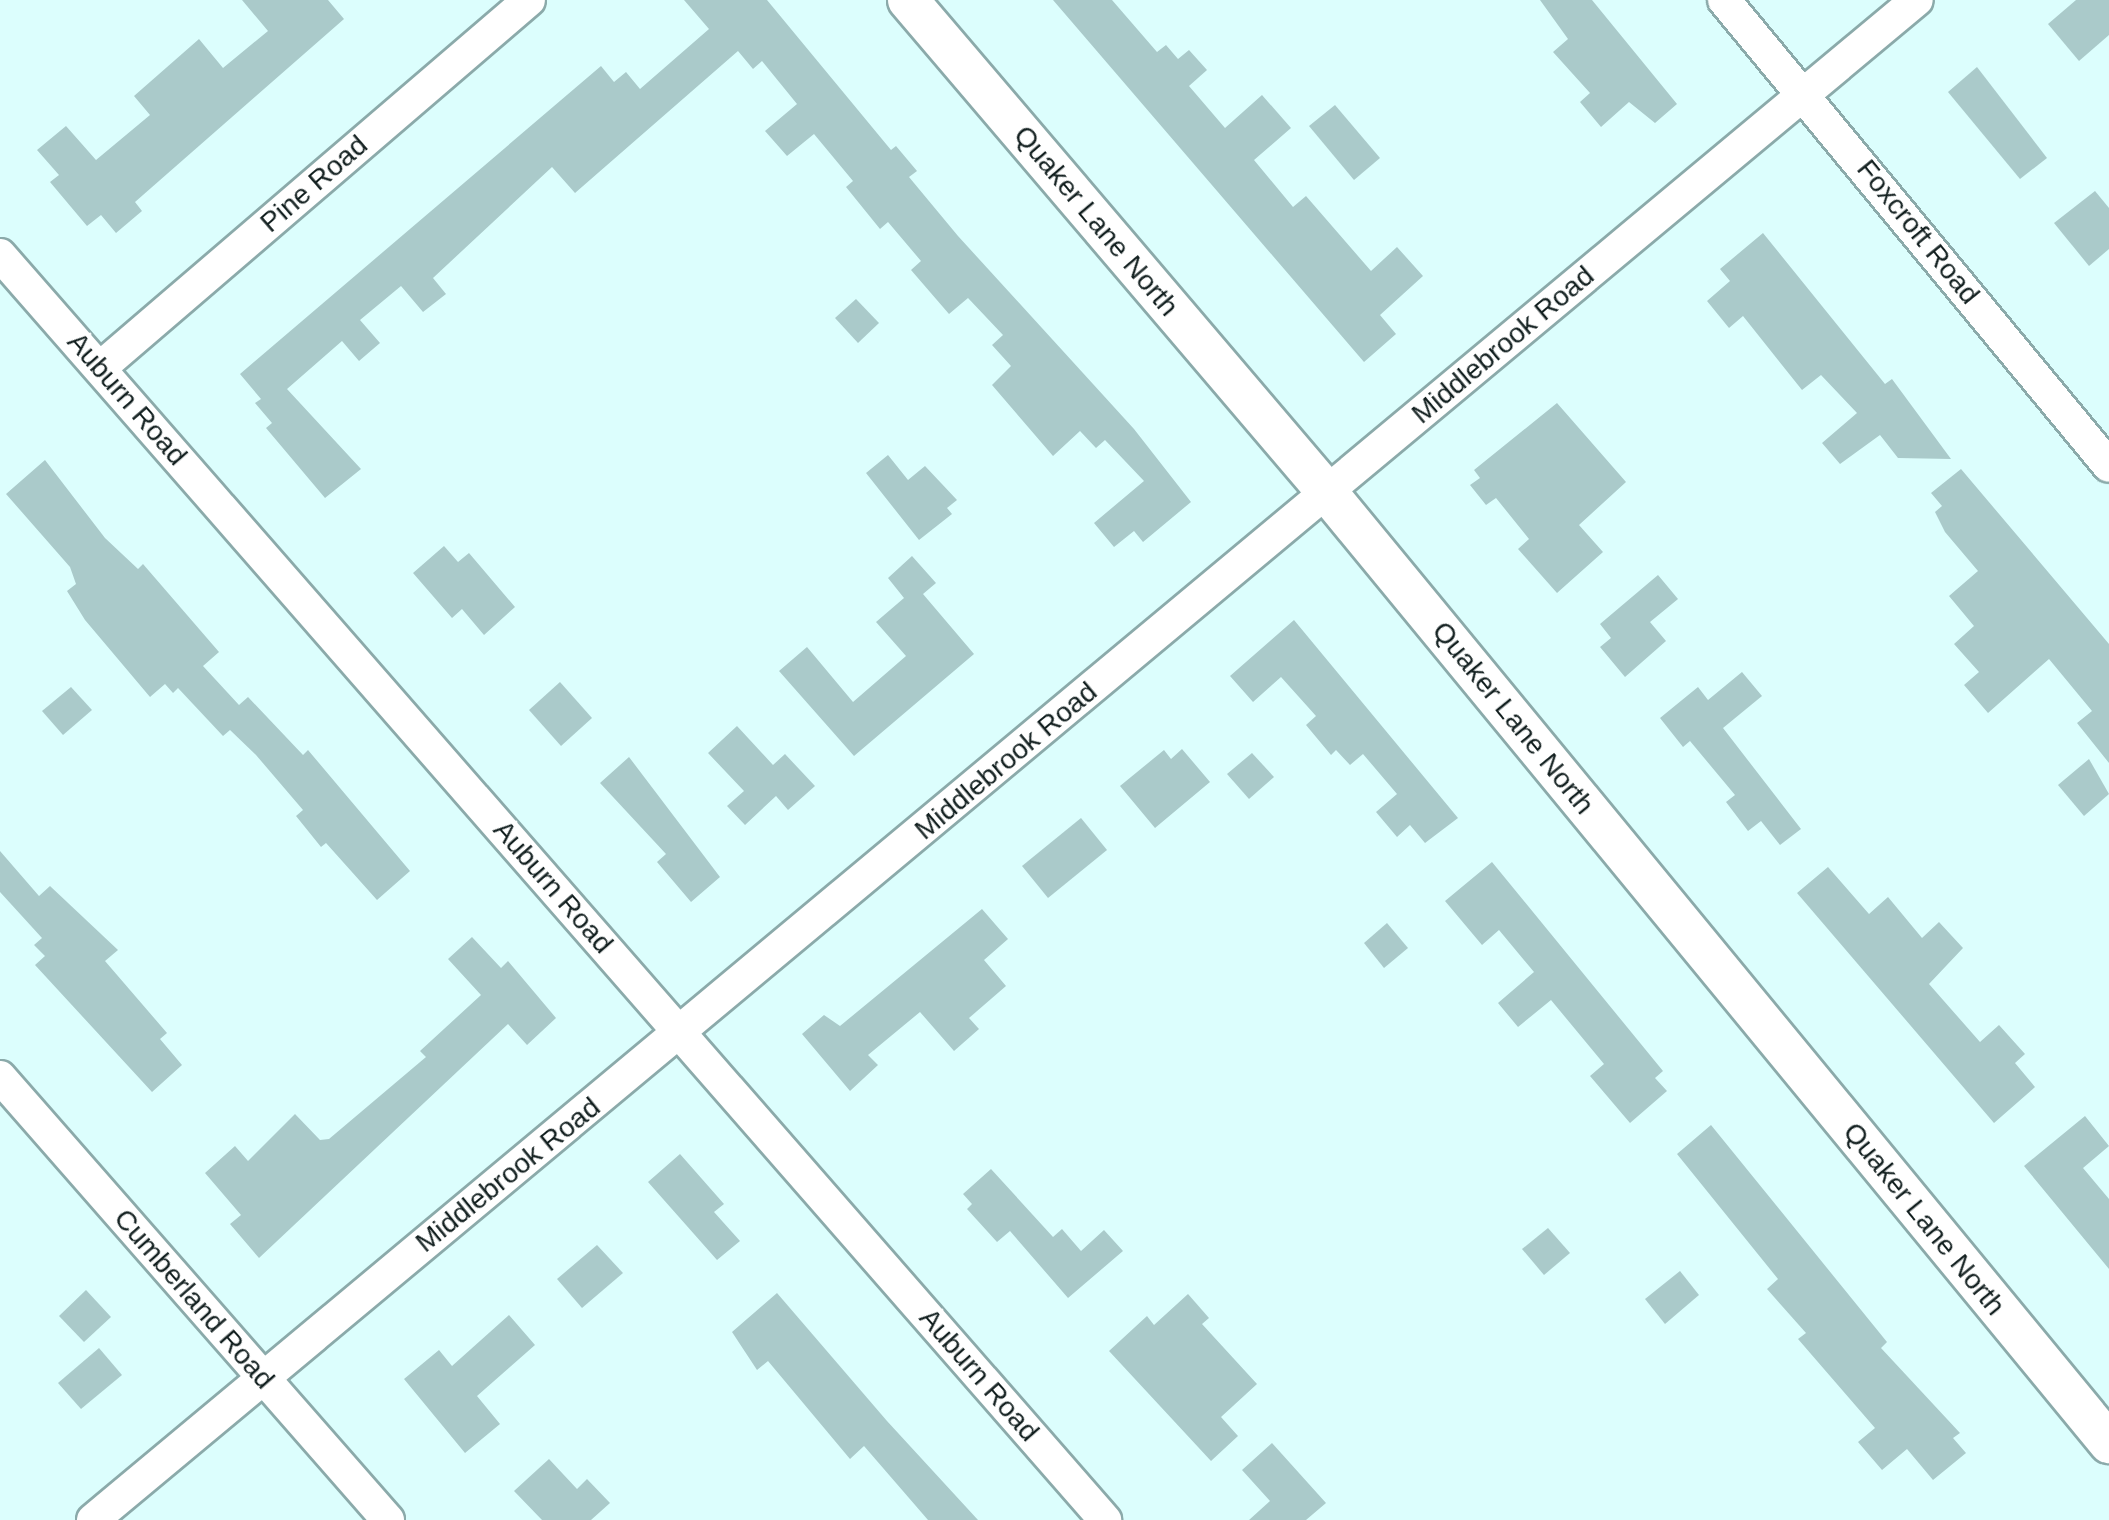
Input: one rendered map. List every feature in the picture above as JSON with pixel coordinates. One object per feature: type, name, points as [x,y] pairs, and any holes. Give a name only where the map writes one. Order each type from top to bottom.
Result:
[{"type":"street","name":"Pine Road","points":[[100,368],[529,0]]},
{"type":"street","name":"Quaker Lane North","points":[[908,0],[1326,491],[2109,1443]]},
{"type":"street","name":"Foxcroft Road","points":[[1724,0],[1805,93],[2109,466]]},
{"type":"street","name":"Middlebrook Road","points":[[93,1520],[1917,0]]},
{"type":"street","name":"Auburn Road","points":[[0,255],[1105,1520]]},
{"type":"street","name":"Cumberland Road","points":[[0,1077],[388,1520]]},
{"type":"building","points":[[242,0],[328,0],[344,19],[135,202],[142,211],[116,233],[101,215],[87,226],[50,182],[59,175],[37,150],[66,126],[96,160],[150,115],[134,96],[199,39],[223,68],[268,31]]},
{"type":"building","points":[[684,0],[767,0],[891,150],[896,146],[917,171],[909,177],[958,236],[1134,429],[1191,502],[1143,542],[1134,531],[1114,547],[1094,523],[1144,481],[1105,440],[1096,448],[1080,431],[1053,456],[992,385],[1011,366],[992,345],[1003,335],[968,298],[949,314],[911,270],[921,261],[888,222],[880,229],[846,187],[853,181],[814,134],[787,156],[765,131],[797,104],[762,61],[753,69],[738,51],[575,193],[552,167],[433,278],[446,294],[423,312],[401,286],[360,320],[380,343],[359,361],[342,341],[287,389],[361,469],[325,498],[266,428],[272,423],[255,403],[261,399],[240,374],[601,66],[614,82],[626,72],[640,89],[709,29]]},
{"type":"building","points":[[1053,0],[1112,0],[1157,52],[1166,45],[1178,59],[1189,50],[1207,70],[1189,86],[1225,128],[1262,95],[1291,128],[1254,160],[1293,207],[1306,196],[1371,271],[1397,247],[1423,276],[1380,315],[1396,334],[1364,362]]},
{"type":"building","points":[[1540,0],[1592,0],[1677,104],[1655,123],[1629,102],[1601,127],[1580,102],[1590,93],[1553,52],[1568,39]]},
{"type":"building","points":[[2076,0],[2109,0],[2109,35],[2079,61],[2048,24]]},
{"type":"building","points":[[1977,67],[2047,158],[2020,179],[1948,92]]},
{"type":"building","points":[[1335,105],[1380,158],[1354,180],[1309,126]]},
{"type":"building","points":[[2095,191],[2109,208],[2109,249],[2089,266],[2054,223]]},
{"type":"building","points":[[1763,233],[1885,384],[1892,379],[1951,459],[1898,458],[1880,435],[1840,464],[1822,443],[1857,413],[1821,375],[1802,390],[1743,316],[1729,328],[1707,301],[1730,281],[1720,269]]},
{"type":"building","points":[[856,299],[879,323],[858,343],[835,318]]},
{"type":"building","points":[[1557,403],[1626,482],[1579,525],[1603,552],[1557,593],[1518,549],[1529,539],[1496,498],[1486,505],[1470,485],[1480,478],[1474,470]]},
{"type":"building","points":[[888,455],[908,480],[925,466],[957,500],[947,508],[952,514],[919,540],[866,473]]},
{"type":"building","points":[[45,460],[105,538],[138,569],[143,564],[219,652],[203,666],[239,705],[248,697],[303,755],[308,750],[410,871],[377,900],[326,843],[321,847],[296,816],[303,810],[230,730],[223,736],[178,688],[173,693],[165,684],[150,697],[85,620],[67,591],[76,584],[70,567],[6,494]]},
{"type":"building","points":[[1961,469],[2109,644],[2109,763],[2077,723],[2092,711],[2049,659],[1988,713],[1964,685],[1979,672],[1954,644],[1974,626],[1949,596],[1978,571],[1945,532],[1935,512],[1942,506],[1931,493]]},
{"type":"building","points":[[444,546],[458,562],[469,553],[515,607],[484,635],[462,609],[452,618],[413,573]]},
{"type":"building","points":[[912,556],[936,583],[923,594],[974,654],[854,756],[779,671],[807,647],[853,702],[906,656],[876,622],[904,598],[888,578]]},
{"type":"building","points":[[1658,575],[1678,599],[1650,622],[1666,641],[1625,677],[1600,647],[1611,638],[1600,624]]},
{"type":"building","points":[[1294,620],[1458,818],[1425,843],[1410,825],[1397,837],[1376,812],[1397,794],[1363,754],[1350,765],[1336,750],[1331,755],[1306,725],[1316,716],[1281,677],[1253,702],[1230,676]]},
{"type":"building","points":[[1742,672],[1762,696],[1723,728],[1801,829],[1780,845],[1761,821],[1748,831],[1726,802],[1735,795],[1690,741],[1683,747],[1660,718],[1698,687],[1708,700]]},
{"type":"building","points":[[560,682],[592,718],[561,746],[529,710]]},
{"type":"building","points":[[71,687],[92,710],[63,735],[42,711]]},
{"type":"building","points":[[737,726],[773,765],[785,754],[815,786],[788,810],[776,796],[745,825],[727,806],[744,791],[708,753]]},
{"type":"building","points":[[1182,749],[1210,782],[1155,828],[1120,786],[1164,750],[1171,759]]},
{"type":"building","points":[[1252,753],[1274,777],[1249,799],[1227,774]]},
{"type":"building","points":[[629,757],[720,877],[691,902],[657,862],[666,854],[600,783]]},
{"type":"building","points":[[2089,759],[2109,794],[2084,816],[2058,785]]},
{"type":"building","points":[[1081,818],[1107,850],[1048,898],[1022,866]]},
{"type":"building","points":[[0,851],[39,896],[50,886],[118,950],[105,961],[167,1033],[160,1039],[182,1065],[152,1092],[35,965],[45,956],[34,945],[42,938],[0,892]]},
{"type":"building","points":[[1492,862],[1663,1071],[1655,1078],[1667,1091],[1630,1123],[1590,1076],[1604,1064],[1551,1000],[1518,1027],[1498,1003],[1534,972],[1499,930],[1482,945],[1445,901]]},
{"type":"building","points":[[1828,867],[1869,914],[1888,897],[1922,938],[1939,922],[1963,948],[1929,984],[1980,1042],[1999,1025],[2025,1054],[2015,1063],[2035,1087],[1994,1123],[1797,893]]},
{"type":"building","points":[[982,909],[1008,939],[984,960],[1006,986],[969,1018],[979,1029],[954,1051],[920,1012],[868,1055],[878,1065],[850,1091],[802,1034],[824,1015],[840,1026]]},
{"type":"building","points":[[1387,923],[1408,948],[1384,968],[1364,943]]},
{"type":"building","points":[[472,937],[501,968],[508,961],[556,1018],[527,1045],[508,1024],[259,1258],[230,1224],[241,1215],[205,1173],[235,1146],[248,1161],[295,1114],[320,1140],[329,1139],[426,1057],[420,1051],[481,995],[448,959]]},
{"type":"building","points":[[2085,1116],[2109,1146],[2083,1168],[2109,1199],[2109,1269],[2024,1166]]},
{"type":"building","points":[[1711,1125],[1887,1342],[1881,1348],[1960,1433],[1953,1438],[1966,1453],[1933,1480],[1907,1449],[1882,1470],[1858,1442],[1875,1428],[1798,1339],[1806,1333],[1767,1289],[1778,1279],[1677,1154]]},
{"type":"building","points":[[680,1154],[724,1204],[714,1212],[740,1241],[717,1260],[648,1182]]},
{"type":"building","points":[[991,1169],[1053,1237],[1062,1229],[1081,1251],[1104,1230],[1123,1251],[1068,1298],[1010,1231],[997,1242],[967,1209],[972,1204],[963,1194]]},
{"type":"building","points":[[1548,1228],[1570,1253],[1544,1275],[1522,1249]]},
{"type":"building","points":[[597,1245],[623,1273],[582,1308],[557,1279]]},
{"type":"building","points":[[1680,1271],[1699,1295],[1665,1324],[1645,1299]]},
{"type":"building","points":[[86,1290],[111,1317],[84,1342],[59,1316]]},
{"type":"building","points":[[777,1293],[887,1421],[978,1520],[928,1520],[864,1446],[850,1459],[768,1361],[757,1370],[732,1332]]},
{"type":"building","points":[[1188,1294],[1209,1318],[1202,1324],[1257,1384],[1221,1417],[1238,1436],[1211,1461],[1109,1351],[1147,1316],[1154,1325]]},
{"type":"building","points":[[509,1315],[535,1345],[477,1396],[500,1424],[465,1453],[404,1379],[439,1350],[452,1366]]},
{"type":"building","points":[[99,1348],[122,1375],[81,1409],[58,1383]]},
{"type":"building","points":[[1272,1443],[1326,1503],[1306,1520],[1249,1520],[1270,1501],[1242,1470]]},
{"type":"building","points":[[549,1459],[577,1489],[587,1479],[610,1503],[591,1520],[542,1520],[514,1491]]}]
